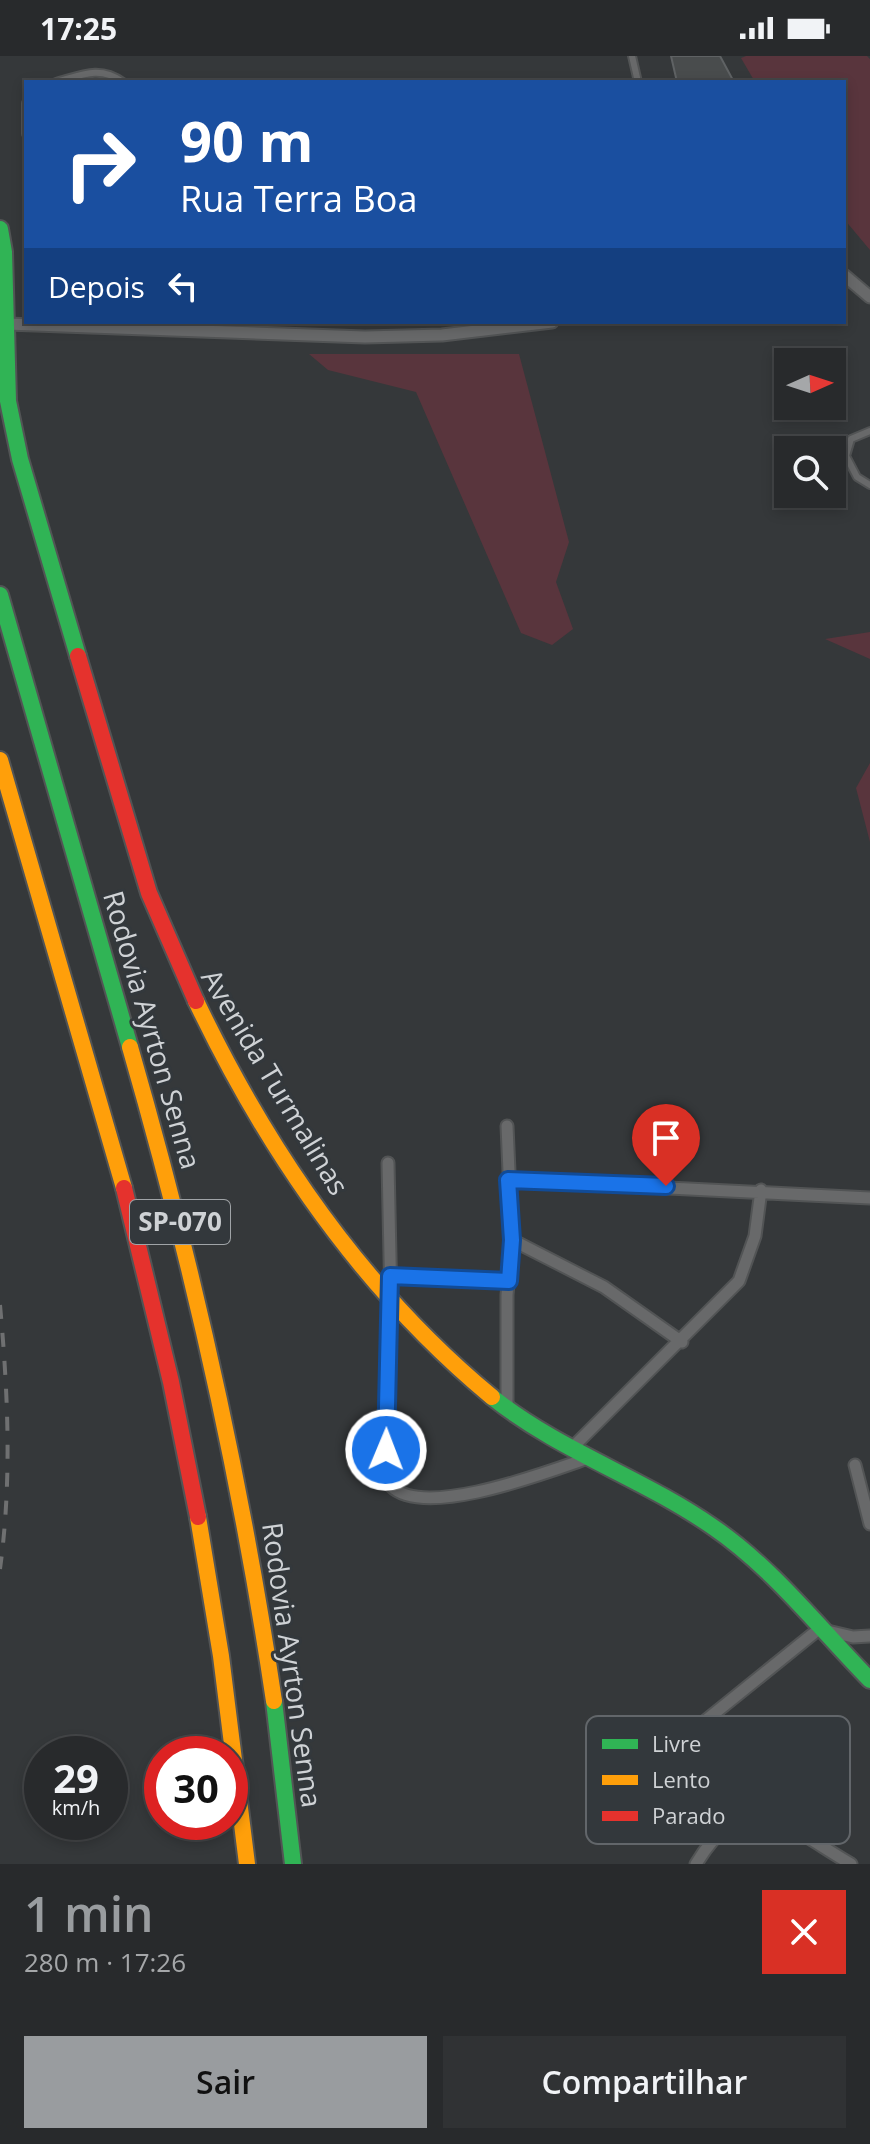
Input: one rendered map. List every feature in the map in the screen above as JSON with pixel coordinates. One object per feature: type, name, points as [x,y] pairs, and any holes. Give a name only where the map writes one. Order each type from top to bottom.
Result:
[{"type":"main road","name":"Avenida Turmalinas","points":[[0,229],[7,324],[8,401],[20,459],[137,853],[174,960],[234,1074],[289,1166],[391,1303],[450,1361],[507,1409],[682,1507],[739,1545],[870,1680]]},
{"type":"main road","name":"Rodovia Ayrton Senna","points":[[0,595],[201,1307],[251,1551],[293,1864]]},
{"type":"main road","name":"SP-070","points":[[0,760],[127,1205],[162,1342],[209,1574],[247,1864]]},
{"type":"street","points":[[846,277],[870,297]]},
{"type":"street","points":[[7,324],[195,327],[399,337],[532,324]]},
{"type":"street","points":[[507,1126],[512,1240],[507,1409]]},
{"type":"street","points":[[388,1163],[391,1303],[386,1450],[391,1486],[398,1493],[411,1498],[443,1496],[520,1482],[591,1457]]},
{"type":"street","points":[[508,1180],[761,1190],[870,1198]]},
{"type":"street","points":[[572,1448],[682,1342],[739,1281],[755,1236],[761,1190]]},
{"type":"street","points":[[512,1240],[604,1287],[682,1342]]},
{"type":"street","points":[[390,1276],[509,1281]]},
{"type":"street","points":[[855,1465],[870,1524]]},
{"type":"street","points":[[711,1716],[819,1629],[853,1637],[870,1636]]},
{"type":"street","points":[[696,1864],[710,1844]]},
{"type":"street","points":[[816,1844],[851,1864]]},
{"type":"lane","points":[[632,56],[638,80]]},
{"type":"lane","points":[[64,80],[98,71],[109,72],[120,80]]},
{"type":"lane","points":[[870,431],[851,439],[846,456],[857,477],[870,485]]},
{"type":"shaded area","points":[[867,56],[870,59],[870,250],[846,221],[846,80],[754,80],[741,58]]},
{"type":"shaded area","points":[[309,354],[519,354],[569,542],[556,582],[573,629],[552,645],[521,633],[416,392],[328,370]]},
{"type":"shaded area","points":[[870,632],[870,659],[825,639]]},
{"type":"shaded area","points":[[870,763],[870,842],[856,788]]},
{"type":"building","points":[[671,56],[720,56],[733,80],[677,80]]},
{"type":"railway","points":[[0,1305],[8,1437],[0,1569]]},
{"type":"traffic: fast","points":[[0,229],[4,252],[8,401],[20,459],[78,656]]},
{"type":"traffic: fast","points":[[0,595],[130,1047]]},
{"type":"traffic: fast","points":[[492,1397],[545,1433],[686,1510],[735,1543],[776,1580],[870,1680]]},
{"type":"traffic: fast","points":[[274,1701],[293,1864]]},
{"type":"traffic: slow","points":[[0,760],[124,1188]]},
{"type":"traffic: slow","points":[[196,1001],[255,1112],[323,1216],[402,1312],[445,1356],[492,1397]]},
{"type":"traffic: slow","points":[[130,1047],[174,1209],[213,1371],[246,1535],[274,1701]]},
{"type":"traffic: slow","points":[[198,1517],[221,1656],[247,1864]]},
{"type":"traffic: jam","points":[[78,656],[149,893],[196,1001]]},
{"type":"traffic: jam","points":[[124,1188],[171,1382],[198,1517]]},
{"type":"route","points":[[386,1450],[390,1276],[509,1281],[512,1240],[508,1180],[666,1186]]}]
